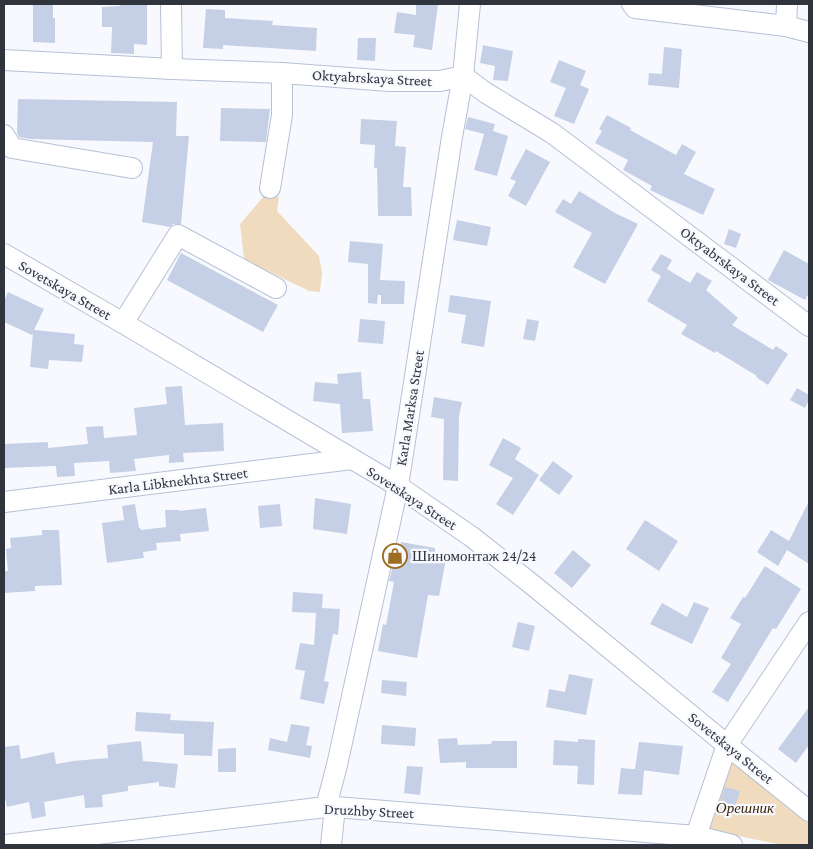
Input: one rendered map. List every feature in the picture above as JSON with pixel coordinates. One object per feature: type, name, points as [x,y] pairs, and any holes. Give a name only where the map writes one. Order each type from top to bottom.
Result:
[{"type":"street","points":[[171,4],[172,69]]},
{"type":"street","name":"Karla Marksa Street","points":[[331,845],[330,807],[336,765],[398,486],[463,76],[470,4]]},
{"type":"street","points":[[632,4],[635,8],[786,26],[809,32]]},
{"type":"street","points":[[786,26],[787,4]]},
{"type":"street","name":"Oktyabrskaya Street","points":[[4,60],[282,73],[398,81],[440,81],[463,76],[486,93],[552,133],[809,326]]},
{"type":"street","points":[[270,188],[282,115],[282,73]]},
{"type":"street","points":[[4,134],[12,148],[132,168]]},
{"type":"street","points":[[123,323],[178,234],[276,288]]},
{"type":"street","name":"Sovetskaya Street","points":[[4,254],[398,486],[472,537],[809,811]]},
{"type":"street","name":"Karla Libknekhta Street","points":[[4,502],[352,459]]},
{"type":"street","points":[[696,841],[727,745],[809,622]]},
{"type":"street","name":"Druzhby Street","points":[[5,845],[330,807],[732,845]]},
{"type":"green space","points":[[264,196],[279,197],[277,211],[319,256],[322,273],[320,292],[309,291],[244,259],[240,224]]},
{"type":"green space","name":"Орешник","points":[[730,758],[809,821],[809,845],[782,845],[705,829]]},
{"type":"building","points":[[33,4],[53,4],[55,43],[33,42]]},
{"type":"building","points":[[120,4],[147,4],[147,45],[134,44],[134,54],[111,53],[112,27],[102,27],[102,7],[120,6]]},
{"type":"building","points":[[416,4],[438,4],[432,50],[413,47],[415,35],[394,33],[397,12],[416,15]]},
{"type":"building","points":[[206,9],[225,10],[225,18],[273,21],[272,25],[317,28],[316,51],[223,45],[223,49],[203,48]]},
{"type":"building","points":[[358,38],[376,38],[375,61],[357,60]]},
{"type":"building","points":[[483,45],[513,51],[508,81],[493,80],[495,66],[480,63]]},
{"type":"building","points":[[664,47],[682,49],[679,88],[648,85],[649,73],[662,74]]},
{"type":"building","points":[[559,60],[586,71],[580,85],[589,89],[574,124],[554,116],[566,88],[550,82]]},
{"type":"building","points":[[18,99],[177,102],[176,136],[189,136],[181,224],[173,224],[170,227],[142,222],[153,142],[30,139],[19,137],[17,133]]},
{"type":"building","points":[[221,108],[270,109],[266,142],[220,141]]},
{"type":"building","points":[[607,115],[676,155],[682,144],[696,152],[684,174],[715,189],[703,215],[650,190],[652,186],[623,170],[628,160],[595,143],[602,131],[599,129]]},
{"type":"building","points":[[468,117],[495,124],[493,131],[508,136],[497,176],[474,170],[484,134],[465,129]]},
{"type":"building","points":[[361,119],[397,121],[395,146],[406,147],[403,187],[411,187],[412,216],[378,216],[377,168],[374,168],[375,145],[360,144]]},
{"type":"building","points":[[526,149],[550,162],[526,206],[508,196],[516,181],[510,179]]},
{"type":"building","points":[[579,191],[615,213],[638,224],[605,284],[573,267],[592,233],[555,212],[563,199],[571,204]]},
{"type":"building","points":[[457,220],[491,227],[487,246],[453,240]]},
{"type":"building","points":[[729,229],[741,234],[736,248],[724,244]]},
{"type":"building","points":[[350,241],[383,244],[380,280],[405,281],[404,304],[381,304],[381,295],[378,295],[377,304],[368,303],[368,264],[348,262]]},
{"type":"building","points":[[784,250],[809,264],[809,293],[805,300],[768,280]]},
{"type":"building","points":[[181,253],[278,305],[263,332],[167,280]]},
{"type":"building","points":[[661,254],[672,260],[667,269],[690,283],[697,272],[712,281],[706,290],[738,318],[732,325],[773,350],[776,346],[788,354],[768,385],[757,376],[716,351],[715,353],[681,334],[687,325],[647,301],[661,276],[651,270]]},
{"type":"building","points":[[8,292],[44,309],[34,330],[75,334],[74,344],[84,345],[82,362],[49,360],[48,369],[30,367],[33,333],[32,335],[4,322],[4,301]]},
{"type":"building","points":[[450,295],[491,301],[484,347],[461,343],[466,315],[448,312]]},
{"type":"building","points":[[360,319],[385,321],[383,344],[358,342]]},
{"type":"building","points":[[527,319],[539,321],[535,341],[523,339]]},
{"type":"building","points":[[361,372],[363,399],[370,399],[373,431],[342,433],[340,404],[313,401],[315,382],[338,384],[337,374]]},
{"type":"building","points":[[182,386],[185,425],[223,423],[224,451],[183,453],[184,462],[169,463],[169,455],[134,459],[136,471],[110,473],[109,461],[74,463],[75,476],[57,477],[56,466],[4,468],[4,444],[48,442],[48,448],[88,444],[86,427],[103,426],[104,438],[137,435],[134,408],[167,404],[165,387]]},
{"type":"building","points":[[797,388],[809,395],[805,408],[790,400]]},
{"type":"building","points":[[434,397],[462,402],[459,416],[458,481],[443,480],[444,419],[431,417]]},
{"type":"building","points":[[503,438],[521,448],[515,459],[539,475],[513,515],[496,504],[513,478],[489,465]]},
{"type":"building","points":[[553,461],[573,476],[559,495],[539,480]]},
{"type":"building","points":[[315,498],[351,504],[347,534],[313,529]]},
{"type":"building","points":[[809,501],[809,564],[787,550],[778,566],[757,552],[771,530],[789,541]]},
{"type":"building","points":[[135,504],[141,530],[166,527],[165,510],[179,511],[206,508],[209,531],[180,534],[181,541],[156,543],[157,550],[143,552],[144,558],[107,563],[102,523],[124,520],[122,506]]},
{"type":"building","points":[[280,504],[282,526],[260,528],[258,506]]},
{"type":"building","points":[[645,520],[678,541],[659,571],[626,549]]},
{"type":"building","points":[[42,530],[59,530],[62,585],[35,586],[35,591],[4,593],[4,571],[8,571],[6,549],[11,548],[10,538],[42,535]]},
{"type":"building","points":[[401,542],[435,548],[435,552],[447,554],[439,596],[428,595],[417,658],[378,651],[383,624],[386,625],[394,582],[389,581],[394,562],[397,563]]},
{"type":"building","points":[[573,550],[591,565],[572,588],[554,573]]},
{"type":"building","points":[[765,566],[801,589],[776,629],[773,628],[728,702],[712,692],[731,664],[721,658],[741,624],[730,618]]},
{"type":"building","points":[[293,592],[323,594],[322,608],[340,609],[338,635],[333,634],[324,681],[329,682],[324,704],[300,699],[305,671],[295,669],[300,643],[314,645],[316,613],[292,612]]},
{"type":"building","points":[[694,602],[709,608],[692,644],[650,624],[662,603],[687,617]]},
{"type":"building","points":[[518,622],[535,626],[529,651],[512,647]]},
{"type":"building","points":[[569,674],[593,679],[586,715],[546,707],[549,689],[565,692]]},
{"type":"building","points":[[382,680],[407,682],[406,696],[381,693]]},
{"type":"building","points":[[809,707],[809,745],[796,763],[778,749]]},
{"type":"building","points":[[136,712],[171,714],[170,720],[214,722],[212,756],[184,755],[184,734],[135,731]]},
{"type":"building","points":[[291,724],[310,727],[306,745],[312,746],[310,758],[268,750],[270,738],[287,742]]},
{"type":"building","points":[[382,725],[416,728],[415,746],[381,744]]},
{"type":"building","points":[[457,738],[458,745],[491,744],[492,741],[517,741],[517,768],[466,768],[466,762],[440,763],[438,739]]},
{"type":"building","points":[[578,739],[595,740],[594,785],[577,784],[578,766],[553,765],[554,740],[578,742]]},
{"type":"building","points":[[141,741],[143,761],[178,764],[175,788],[159,786],[159,782],[128,786],[128,791],[102,795],[103,807],[85,808],[84,795],[44,802],[46,816],[32,819],[29,802],[7,807],[4,793],[4,747],[19,745],[21,759],[54,752],[56,764],[108,758],[107,745]]},
{"type":"building","points":[[639,742],[683,746],[679,775],[635,769]]},
{"type":"building","points":[[236,748],[236,772],[218,772],[218,749]]},
{"type":"building","points":[[407,766],[423,767],[420,795],[404,793]]},
{"type":"building","points":[[621,768],[644,770],[642,795],[618,794]]},
{"type":"building","points":[[725,787],[740,791],[734,809],[719,805]]},
{"type":"place","name":"Шиномонтаж 24/24","points":[[395,556]]}]
